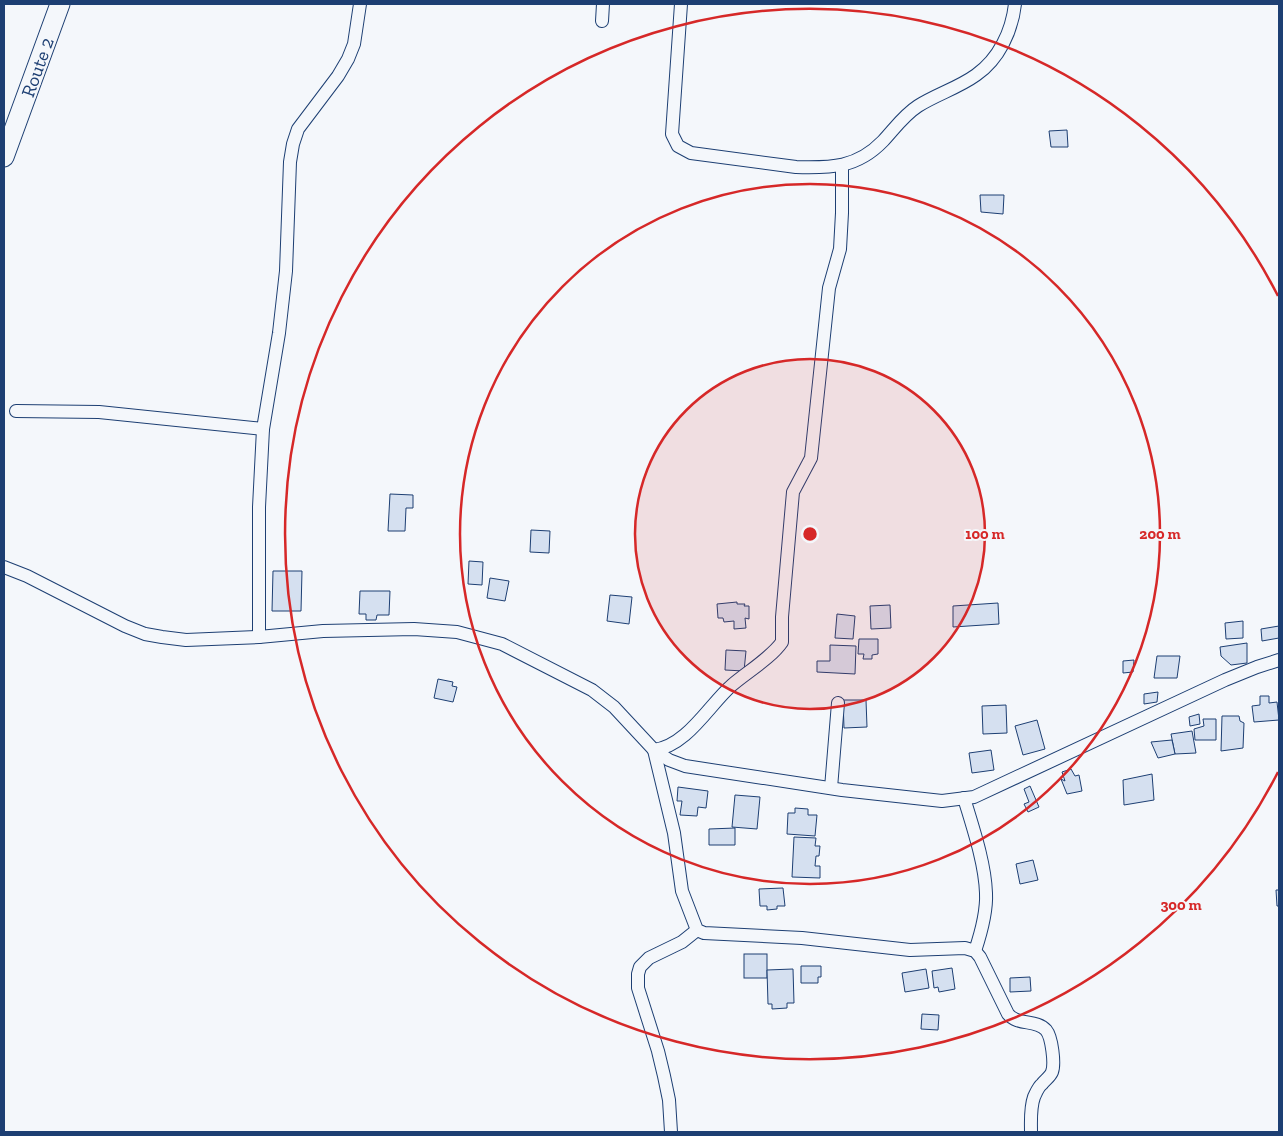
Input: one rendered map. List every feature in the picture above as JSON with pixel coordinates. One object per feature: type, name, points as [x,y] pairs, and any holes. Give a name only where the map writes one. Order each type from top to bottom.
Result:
[{"type":"highway","name":"Route 2","points":[[4,157],[60,4]]},
{"type":"street","points":[[258,637],[259,507],[263,429],[279,333],[286,271],[290,162],[298,129],[338,76],[348,59],[354,44],[360,4]]},
{"type":"street","points":[[602,20],[603,4]]},
{"type":"street","points":[[681,4],[672,134],[678,146],[690,153],[796,168],[842,166],[870,153],[897,123],[918,106],[975,76],[998,53],[1014,15],[1014,4]]},
{"type":"street","points":[[654,750],[670,746],[684,735],[731,686],[774,651],[782,642],[782,617],[793,492],[810,458],[829,288],[840,249],[842,166]]},
{"type":"street","points":[[16,411],[99,412],[263,429]]},
{"type":"street","points":[[4,567],[28,576],[125,626],[145,634],[186,640],[258,637],[323,631],[414,629],[456,632],[502,644],[582,684],[604,698],[654,750],[669,760],[685,766],[831,788],[942,801],[974,797],[1225,680],[1279,660]]},
{"type":"street","points":[[831,788],[838,703]]},
{"type":"street","points":[[654,750],[674,833],[682,891],[697,930]]},
{"type":"street","points":[[964,798],[984,874],[986,896],[981,934],[975,951]]},
{"type":"street","points":[[697,930],[802,938],[910,950],[965,948],[975,951],[980,957],[1008,1014],[1014,1020],[1041,1026],[1051,1039],[1052,1071],[1034,1099],[1031,1132]]},
{"type":"street","points":[[671,1132],[669,1100],[664,1076],[638,988],[638,974],[640,967],[649,958],[682,942],[697,930]]},
{"type":"building","points":[[1067,130],[1068,147],[1051,147],[1049,131]]},
{"type":"building","points":[[980,195],[1004,195],[1003,214],[981,212]]},
{"type":"building","points":[[390,494],[413,495],[413,508],[406,508],[405,531],[388,531]]},
{"type":"building","points":[[531,530],[550,531],[549,553],[530,552]]},
{"type":"building","points":[[469,561],[483,562],[482,585],[468,584]]},
{"type":"building","points":[[273,571],[302,571],[301,611],[272,611]]},
{"type":"building","points":[[490,578],[509,581],[505,601],[487,598]]},
{"type":"building","points":[[360,591],[390,591],[389,615],[377,615],[376,620],[366,620],[366,614],[359,614]]},
{"type":"building","points":[[610,595],[632,597],[629,624],[607,621]]},
{"type":"building","points":[[737,602],[737,604],[749,606],[749,619],[745,618],[746,628],[734,629],[734,621],[724,622],[723,618],[718,618],[717,604]]},
{"type":"building","points":[[998,603],[999,624],[953,627],[953,606]]},
{"type":"building","points":[[890,605],[891,628],[871,629],[870,606]]},
{"type":"building","points":[[837,614],[855,616],[853,639],[835,638]]},
{"type":"building","points":[[1243,621],[1243,638],[1226,639],[1225,623]]},
{"type":"building","points":[[1279,626],[1279,638],[1262,641],[1261,629]]},
{"type":"building","points":[[859,639],[878,639],[878,654],[872,655],[872,659],[863,659],[864,654],[858,654]]},
{"type":"building","points":[[1247,643],[1247,663],[1231,665],[1221,656],[1220,647]]},
{"type":"building","points":[[830,645],[856,646],[855,674],[817,672],[817,661],[830,661]]},
{"type":"building","points":[[726,650],[746,651],[744,671],[725,670]]},
{"type":"building","points":[[1157,656],[1180,656],[1177,678],[1154,678]]},
{"type":"building","points":[[1134,660],[1133,672],[1123,673],[1123,661]]},
{"type":"building","points":[[438,679],[453,682],[452,686],[457,687],[453,702],[434,698]]},
{"type":"building","points":[[1158,692],[1157,702],[1144,704],[1144,694]]},
{"type":"building","points":[[1260,696],[1269,696],[1269,703],[1277,702],[1279,720],[1254,722],[1252,706],[1260,705]]},
{"type":"building","points":[[843,700],[866,700],[867,727],[844,728]]},
{"type":"building","points":[[1006,705],[1007,733],[983,734],[982,706]]},
{"type":"building","points":[[1199,714],[1200,724],[1190,726],[1189,717]]},
{"type":"building","points":[[1222,716],[1239,716],[1240,721],[1244,723],[1243,748],[1221,751]]},
{"type":"building","points":[[1203,719],[1216,719],[1216,740],[1195,740],[1194,729],[1204,726]]},
{"type":"building","points":[[1037,720],[1045,749],[1023,755],[1015,726]]},
{"type":"building","points":[[1192,731],[1196,753],[1175,754],[1171,734]]},
{"type":"building","points":[[1172,740],[1175,754],[1158,758],[1151,742]]},
{"type":"building","points":[[991,750],[994,770],[972,773],[969,753]]},
{"type":"building","points":[[1071,769],[1075,776],[1079,775],[1082,791],[1067,794],[1061,779],[1065,781],[1062,772]]},
{"type":"building","points":[[1152,774],[1154,800],[1124,805],[1123,780]]},
{"type":"building","points":[[1030,786],[1039,807],[1028,812],[1024,804],[1029,802],[1024,789]]},
{"type":"building","points":[[678,787],[708,791],[706,808],[698,807],[697,816],[680,815],[682,801],[677,801]]},
{"type":"building","points":[[735,795],[760,797],[757,829],[732,827]]},
{"type":"building","points":[[795,808],[808,809],[808,815],[817,815],[815,836],[787,834],[788,813],[795,813]]},
{"type":"building","points":[[735,828],[735,845],[709,845],[709,829]]},
{"type":"building","points":[[794,837],[816,838],[815,846],[820,846],[815,866],[820,866],[820,878],[792,877]]},
{"type":"building","points":[[1033,860],[1038,880],[1020,884],[1016,864]]},
{"type":"building","points":[[783,888],[785,906],[777,906],[777,909],[767,910],[767,906],[760,906],[759,889]]},
{"type":"building","points":[[1276,890],[1279,890],[1279,906],[1277,906]]},
{"type":"building","points":[[744,954],[767,954],[767,978],[744,978]]},
{"type":"building","points":[[801,966],[821,966],[821,977],[818,977],[818,983],[801,983]]},
{"type":"building","points":[[952,968],[955,989],[939,992],[938,987],[934,988],[932,971]]},
{"type":"building","points":[[793,969],[794,1003],[787,1003],[787,1008],[772,1009],[772,1004],[768,1004],[767,970]]},
{"type":"building","points":[[926,969],[929,988],[905,992],[902,973]]},
{"type":"building","points":[[1030,977],[1031,991],[1010,992],[1010,978]]},
{"type":"building","points":[[922,1014],[939,1015],[938,1030],[921,1029]]}]
